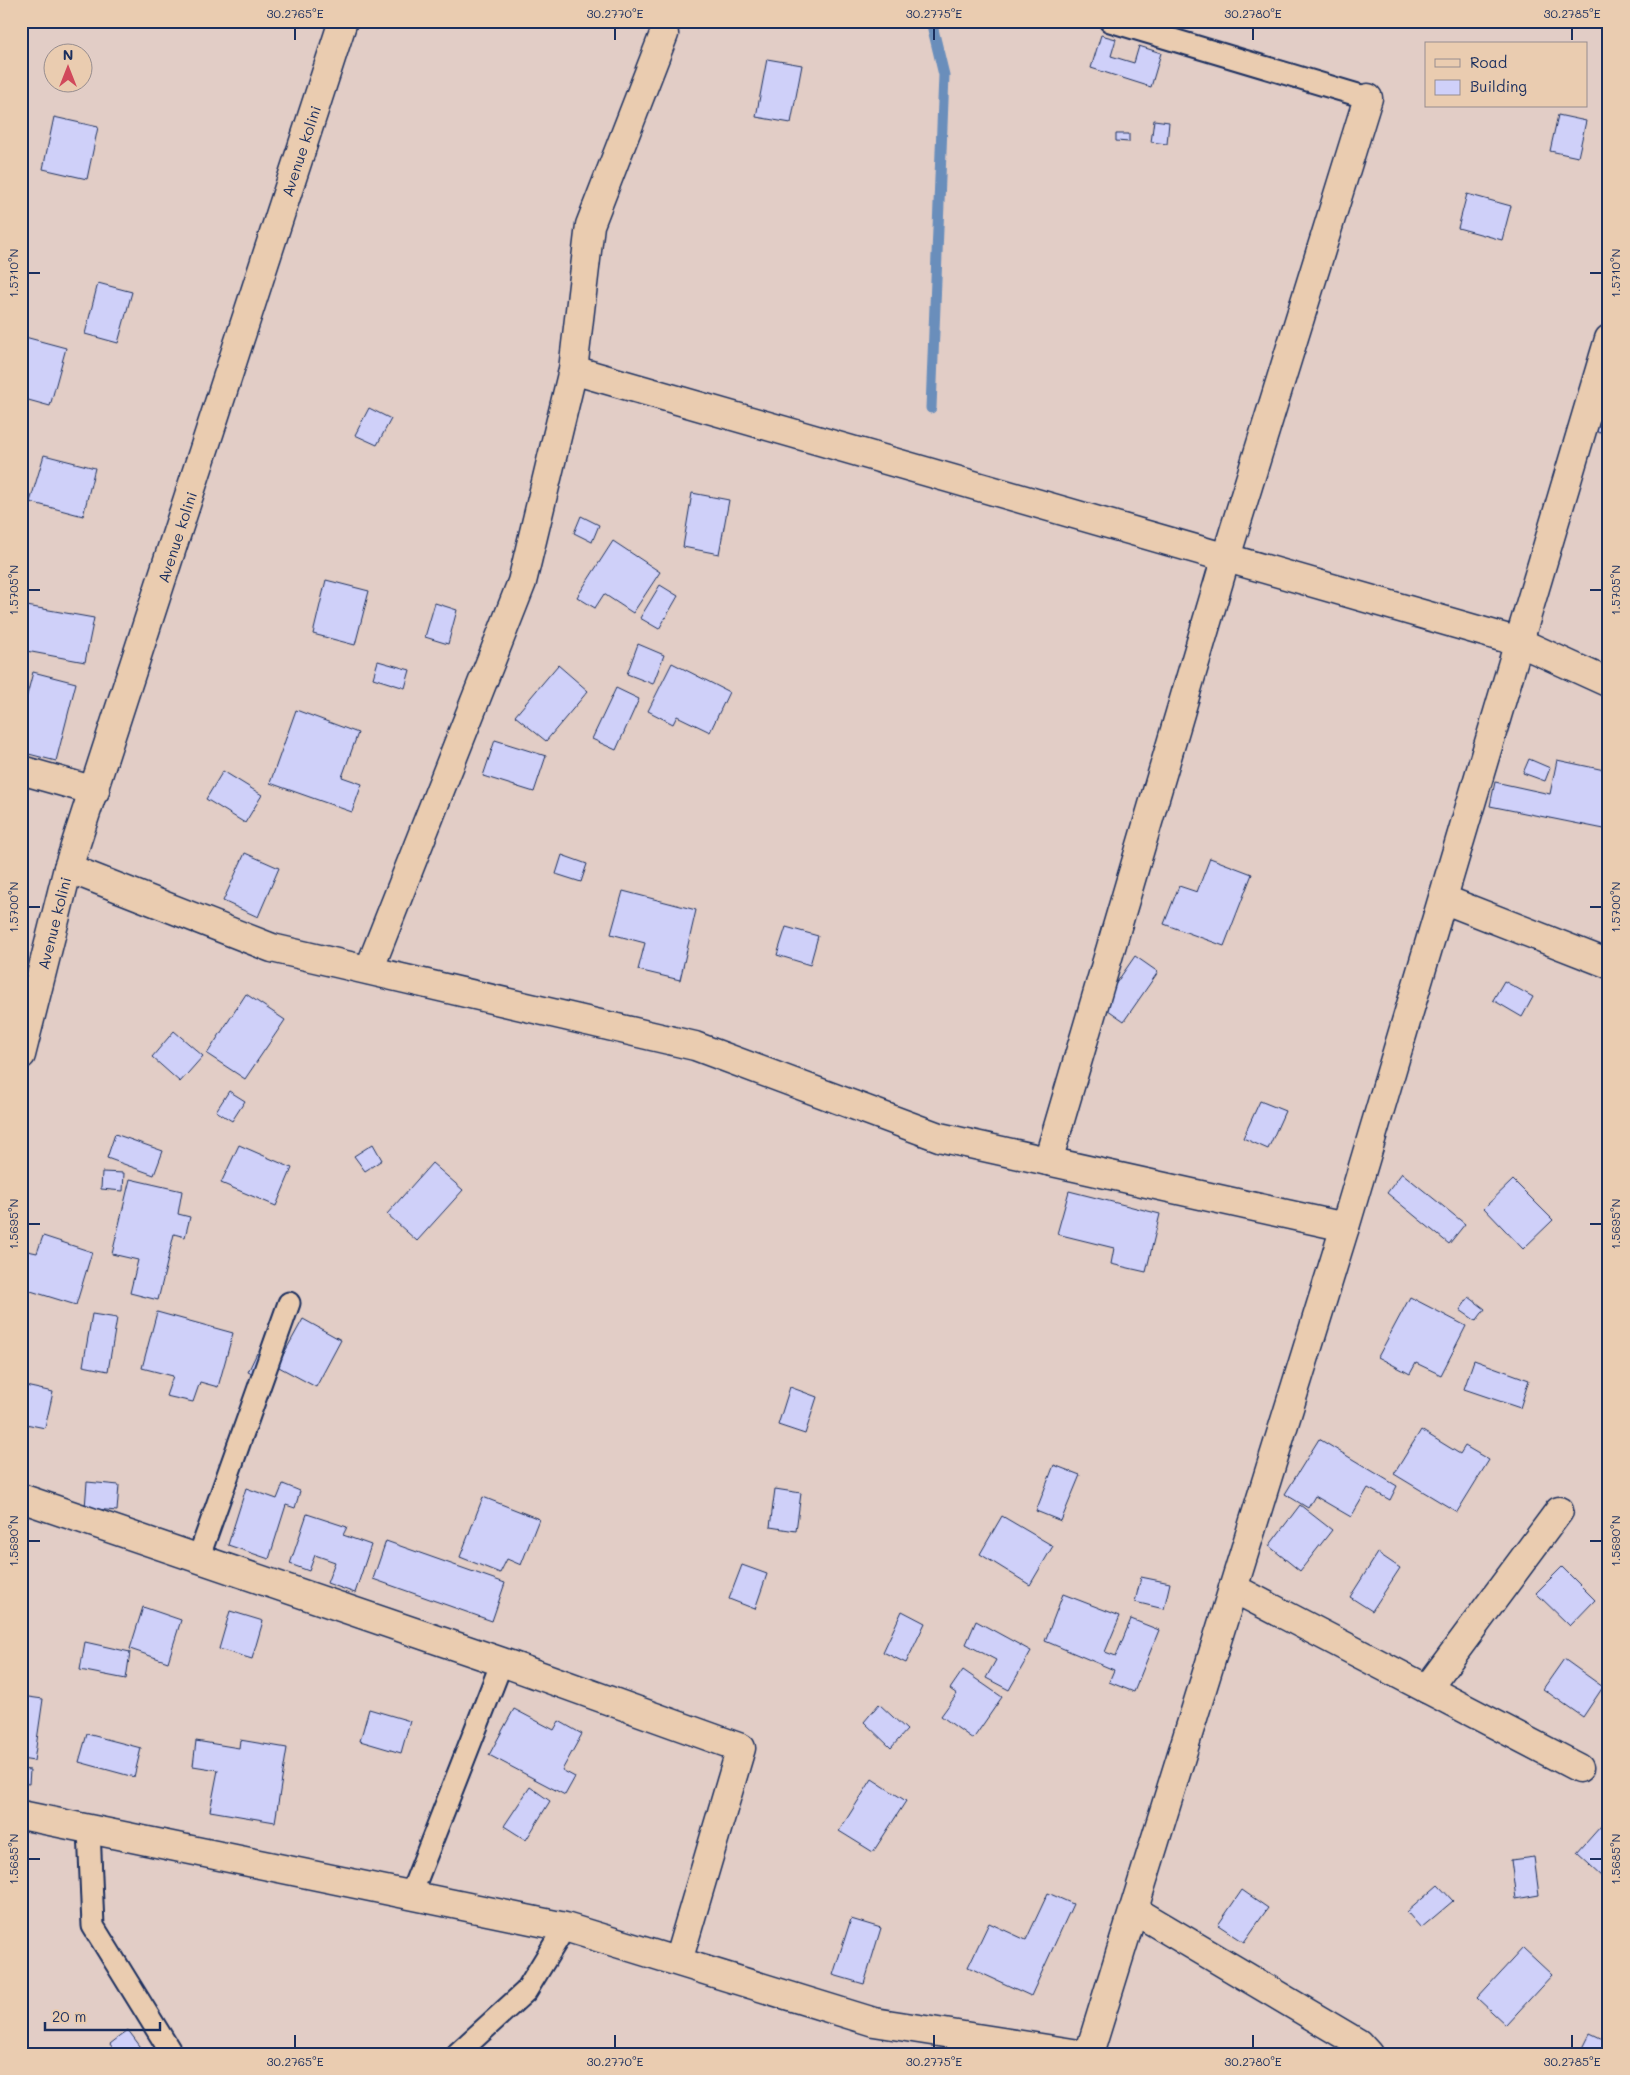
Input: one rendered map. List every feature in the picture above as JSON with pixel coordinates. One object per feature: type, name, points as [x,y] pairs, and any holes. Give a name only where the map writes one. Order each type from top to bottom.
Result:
[{"type":"street","name":"Avenue kolini","points":[[21,1055],[68,868],[95,791],[343,21]]},
{"type":"street","points":[[369,970],[522,582],[573,370],[590,224],[664,34]]},
{"type":"street","points":[[1048,1161],[1226,557],[1368,98]]},
{"type":"street","points":[[1089,2054],[1345,1227],[1519,642],[1603,378],[1609,339]]},
{"type":"street","points":[[573,370],[1519,642],[1609,683]]},
{"type":"street","points":[[21,770],[95,791]]},
{"type":"street","points":[[68,868],[272,948],[695,1046],[940,1137],[1345,1227]]},
{"type":"street","points":[[1442,900],[1609,964]]},
{"type":"street","points":[[21,1498],[502,1662],[741,1748],[678,1961]]},
{"type":"street","points":[[1427,1689],[1559,1511]]},
{"type":"street","points":[[1233,1588],[1579,1768]]},
{"type":"street","points":[[21,1815],[565,1927],[874,2022],[1079,2054]]},
{"type":"street","points":[[1134,1910],[1358,2042],[1368,2054]]},
{"type":"lane","points":[[1110,21],[1368,98]]},
{"type":"lane","points":[[198,1558],[289,1303]]},
{"type":"lane","points":[[411,1894],[502,1662]]},
{"type":"lane","points":[[89,1829],[93,1926],[172,2054]]},
{"type":"lane","points":[[457,2054],[526,1990],[565,1927]]},
{"type":"building","points":[[1101,35],[1116,39],[1111,56],[1134,63],[1139,46],[1161,53],[1151,87],[1091,68]]},
{"type":"building","points":[[767,59],[802,65],[791,123],[756,117]]},
{"type":"building","points":[[1558,115],[1586,121],[1578,157],[1550,151]]},
{"type":"building","points":[[54,117],[98,127],[87,179],[43,169]]},
{"type":"building","points":[[1154,120],[1169,122],[1167,144],[1151,142]]},
{"type":"building","points":[[1116,134],[1129,134],[1129,142],[1116,141]]},
{"type":"building","points":[[1467,194],[1511,206],[1502,240],[1458,228]]},
{"type":"building","points":[[98,283],[132,292],[118,343],[85,334]]},
{"type":"building","points":[[25,337],[66,348],[50,406],[21,398],[21,353]]},
{"type":"building","points":[[369,408],[391,419],[377,445],[355,435]]},
{"type":"building","points":[[1594,418],[1605,423],[1600,433],[1589,428]]},
{"type":"building","points":[[44,455],[95,468],[83,516],[30,502]]},
{"type":"building","points":[[692,493],[729,500],[719,554],[683,547]]},
{"type":"building","points":[[581,516],[599,525],[592,542],[574,533]]},
{"type":"building","points":[[613,541],[660,572],[633,613],[604,594],[595,608],[577,597]]},
{"type":"building","points":[[326,580],[369,591],[355,645],[313,634]]},
{"type":"building","points":[[660,585],[678,596],[659,629],[640,618]]},
{"type":"building","points":[[435,603],[457,610],[448,644],[425,637]]},
{"type":"building","points":[[21,605],[94,618],[85,662],[21,650]]},
{"type":"building","points":[[638,644],[664,655],[653,684],[627,674]]},
{"type":"building","points":[[378,661],[410,670],[405,688],[373,678]]},
{"type":"building","points":[[672,663],[729,692],[710,732],[677,716],[673,724],[648,711]]},
{"type":"building","points":[[558,665],[588,691],[546,741],[515,716]]},
{"type":"building","points":[[33,672],[76,683],[56,761],[21,752],[21,718]]},
{"type":"building","points":[[616,688],[639,699],[616,750],[592,739]]},
{"type":"building","points":[[296,710],[358,733],[342,777],[362,784],[352,812],[270,783]]},
{"type":"building","points":[[495,740],[546,756],[534,792],[483,776]]},
{"type":"building","points":[[1529,759],[1550,768],[1545,781],[1523,773]]},
{"type":"building","points":[[1557,760],[1609,771],[1609,830],[1490,806],[1495,782],[1550,794]]},
{"type":"building","points":[[223,771],[262,795],[245,823],[206,799]]},
{"type":"building","points":[[245,853],[279,868],[258,917],[223,901]]},
{"type":"building","points":[[562,855],[587,864],[581,882],[556,874]]},
{"type":"building","points":[[1210,858],[1252,874],[1224,946],[1164,924],[1179,886],[1197,892]]},
{"type":"building","points":[[623,891],[696,910],[680,980],[638,970],[645,943],[611,934]]},
{"type":"building","points":[[786,927],[818,936],[810,965],[777,955]]},
{"type":"building","points":[[1135,956],[1158,972],[1124,1021],[1101,1005]]},
{"type":"building","points":[[1504,981],[1533,997],[1522,1017],[1493,1000]]},
{"type":"building","points":[[246,994],[285,1020],[245,1079],[207,1054]]},
{"type":"building","points":[[174,1031],[203,1056],[180,1082],[152,1057]]},
{"type":"building","points":[[229,1091],[245,1101],[232,1121],[216,1111]]},
{"type":"building","points":[[1260,1101],[1285,1111],[1268,1149],[1243,1138]]},
{"type":"building","points":[[115,1134],[163,1151],[154,1175],[107,1158]]},
{"type":"building","points":[[373,1144],[382,1160],[365,1171],[354,1156]]},
{"type":"building","points":[[239,1145],[292,1168],[276,1206],[221,1183]]},
{"type":"building","points":[[432,1163],[463,1190],[417,1241],[387,1214]]},
{"type":"building","points":[[102,1172],[124,1173],[123,1191],[101,1189]]},
{"type":"building","points":[[1402,1173],[1465,1224],[1449,1244],[1387,1193]]},
{"type":"building","points":[[130,1179],[182,1191],[178,1214],[190,1217],[185,1237],[174,1234],[158,1300],[130,1293],[138,1260],[112,1254]]},
{"type":"building","points":[[1513,1180],[1553,1220],[1523,1249],[1484,1208]]},
{"type":"building","points":[[1069,1191],[1160,1214],[1146,1272],[1111,1264],[1114,1248],[1057,1234]]},
{"type":"building","points":[[43,1236],[92,1252],[76,1305],[21,1288],[23,1250],[37,1253]]},
{"type":"building","points":[[1410,1297],[1466,1326],[1441,1375],[1416,1363],[1410,1374],[1378,1357]]},
{"type":"building","points":[[1469,1297],[1485,1309],[1476,1321],[1460,1310]]},
{"type":"building","points":[[157,1312],[233,1333],[218,1387],[200,1382],[193,1402],[166,1396],[173,1376],[142,1368]]},
{"type":"building","points":[[92,1314],[117,1318],[108,1371],[83,1366]]},
{"type":"building","points":[[303,1319],[341,1340],[316,1387],[277,1366]]},
{"type":"building","points":[[257,1353],[275,1361],[265,1380],[248,1372]]},
{"type":"building","points":[[1474,1360],[1529,1380],[1520,1408],[1464,1389]]},
{"type":"building","points":[[21,1385],[53,1392],[45,1428],[21,1423]]},
{"type":"building","points":[[790,1387],[817,1397],[805,1434],[778,1425]]},
{"type":"building","points":[[1421,1430],[1460,1454],[1465,1446],[1489,1460],[1457,1512],[1394,1474]]},
{"type":"building","points":[[1319,1439],[1397,1486],[1390,1500],[1368,1488],[1351,1517],[1315,1496],[1308,1508],[1285,1494]]},
{"type":"building","points":[[1054,1465],[1080,1475],[1061,1521],[1036,1511]]},
{"type":"building","points":[[87,1482],[119,1485],[117,1511],[85,1508]]},
{"type":"building","points":[[283,1484],[300,1491],[295,1508],[286,1505],[269,1559],[228,1545],[246,1488],[277,1499]]},
{"type":"building","points":[[775,1489],[801,1493],[796,1531],[770,1527]]},
{"type":"building","points":[[483,1497],[539,1519],[521,1565],[507,1559],[500,1573],[460,1557]]},
{"type":"building","points":[[1300,1505],[1332,1530],[1300,1571],[1269,1546]]},
{"type":"building","points":[[307,1514],[347,1527],[343,1535],[371,1545],[355,1593],[327,1583],[335,1562],[315,1555],[309,1571],[290,1564]]},
{"type":"building","points":[[1002,1516],[1053,1546],[1030,1585],[980,1554]]},
{"type":"building","points":[[386,1541],[505,1583],[492,1621],[373,1579]]},
{"type":"building","points":[[1378,1553],[1400,1568],[1372,1611],[1350,1597]]},
{"type":"building","points":[[742,1565],[767,1574],[755,1609],[729,1599]]},
{"type":"building","points":[[1562,1567],[1595,1600],[1570,1626],[1536,1593]]},
{"type":"building","points":[[1141,1577],[1170,1583],[1164,1609],[1135,1602]]},
{"type":"building","points":[[1063,1594],[1120,1616],[1105,1652],[1116,1656],[1131,1619],[1159,1630],[1134,1692],[1109,1682],[1114,1670],[1045,1641]]},
{"type":"building","points":[[143,1607],[181,1620],[168,1662],[130,1649]]},
{"type":"building","points":[[230,1611],[263,1621],[252,1659],[219,1649]]},
{"type":"building","points":[[902,1611],[925,1623],[906,1663],[883,1652]]},
{"type":"building","points":[[976,1621],[1031,1651],[1009,1690],[986,1678],[996,1660],[966,1644]]},
{"type":"building","points":[[85,1642],[130,1652],[126,1679],[80,1670]]},
{"type":"building","points":[[1564,1659],[1603,1687],[1583,1717],[1543,1689]]},
{"type":"building","points":[[963,1670],[1002,1697],[973,1739],[941,1716],[957,1694],[950,1689]]},
{"type":"building","points":[[21,1696],[43,1699],[34,1761],[21,1759]]},
{"type":"building","points":[[879,1704],[907,1730],[891,1748],[864,1722]]},
{"type":"building","points":[[369,1709],[410,1721],[401,1753],[360,1741]]},
{"type":"building","points":[[514,1709],[554,1730],[559,1721],[582,1734],[562,1770],[575,1777],[565,1795],[489,1755]]},
{"type":"building","points":[[87,1734],[141,1748],[134,1777],[79,1762]]},
{"type":"building","points":[[240,1740],[287,1748],[275,1822],[210,1811],[218,1770],[193,1766],[196,1741],[239,1748]]},
{"type":"building","points":[[21,1769],[30,1770],[29,1784],[21,1783]]},
{"type":"building","points":[[872,1779],[906,1801],[873,1852],[839,1831]]},
{"type":"building","points":[[530,1787],[550,1801],[526,1840],[504,1826]]},
{"type":"building","points":[[1601,1826],[1609,1833],[1609,1871],[1603,1877],[1577,1853]]},
{"type":"building","points":[[1534,1857],[1539,1895],[1516,1899],[1511,1860]]},
{"type":"building","points":[[1438,1885],[1453,1901],[1421,1928],[1407,1912]]},
{"type":"building","points":[[1242,1890],[1268,1908],[1244,1942],[1218,1925]]},
{"type":"building","points":[[1048,1893],[1073,1904],[1031,1996],[968,1967],[989,1923],[1026,1940]]},
{"type":"building","points":[[851,1919],[881,1928],[864,1984],[833,1975]]},
{"type":"building","points":[[1523,1948],[1552,1975],[1506,2025],[1477,1998]]},
{"type":"building","points":[[128,2030],[146,2054],[117,2054],[110,2044]]},
{"type":"building","points":[[1590,2034],[1609,2043],[1609,2054],[1580,2054]]},
{"type":"waterway","points":[[931,21],[944,75],[931,408]]}]
